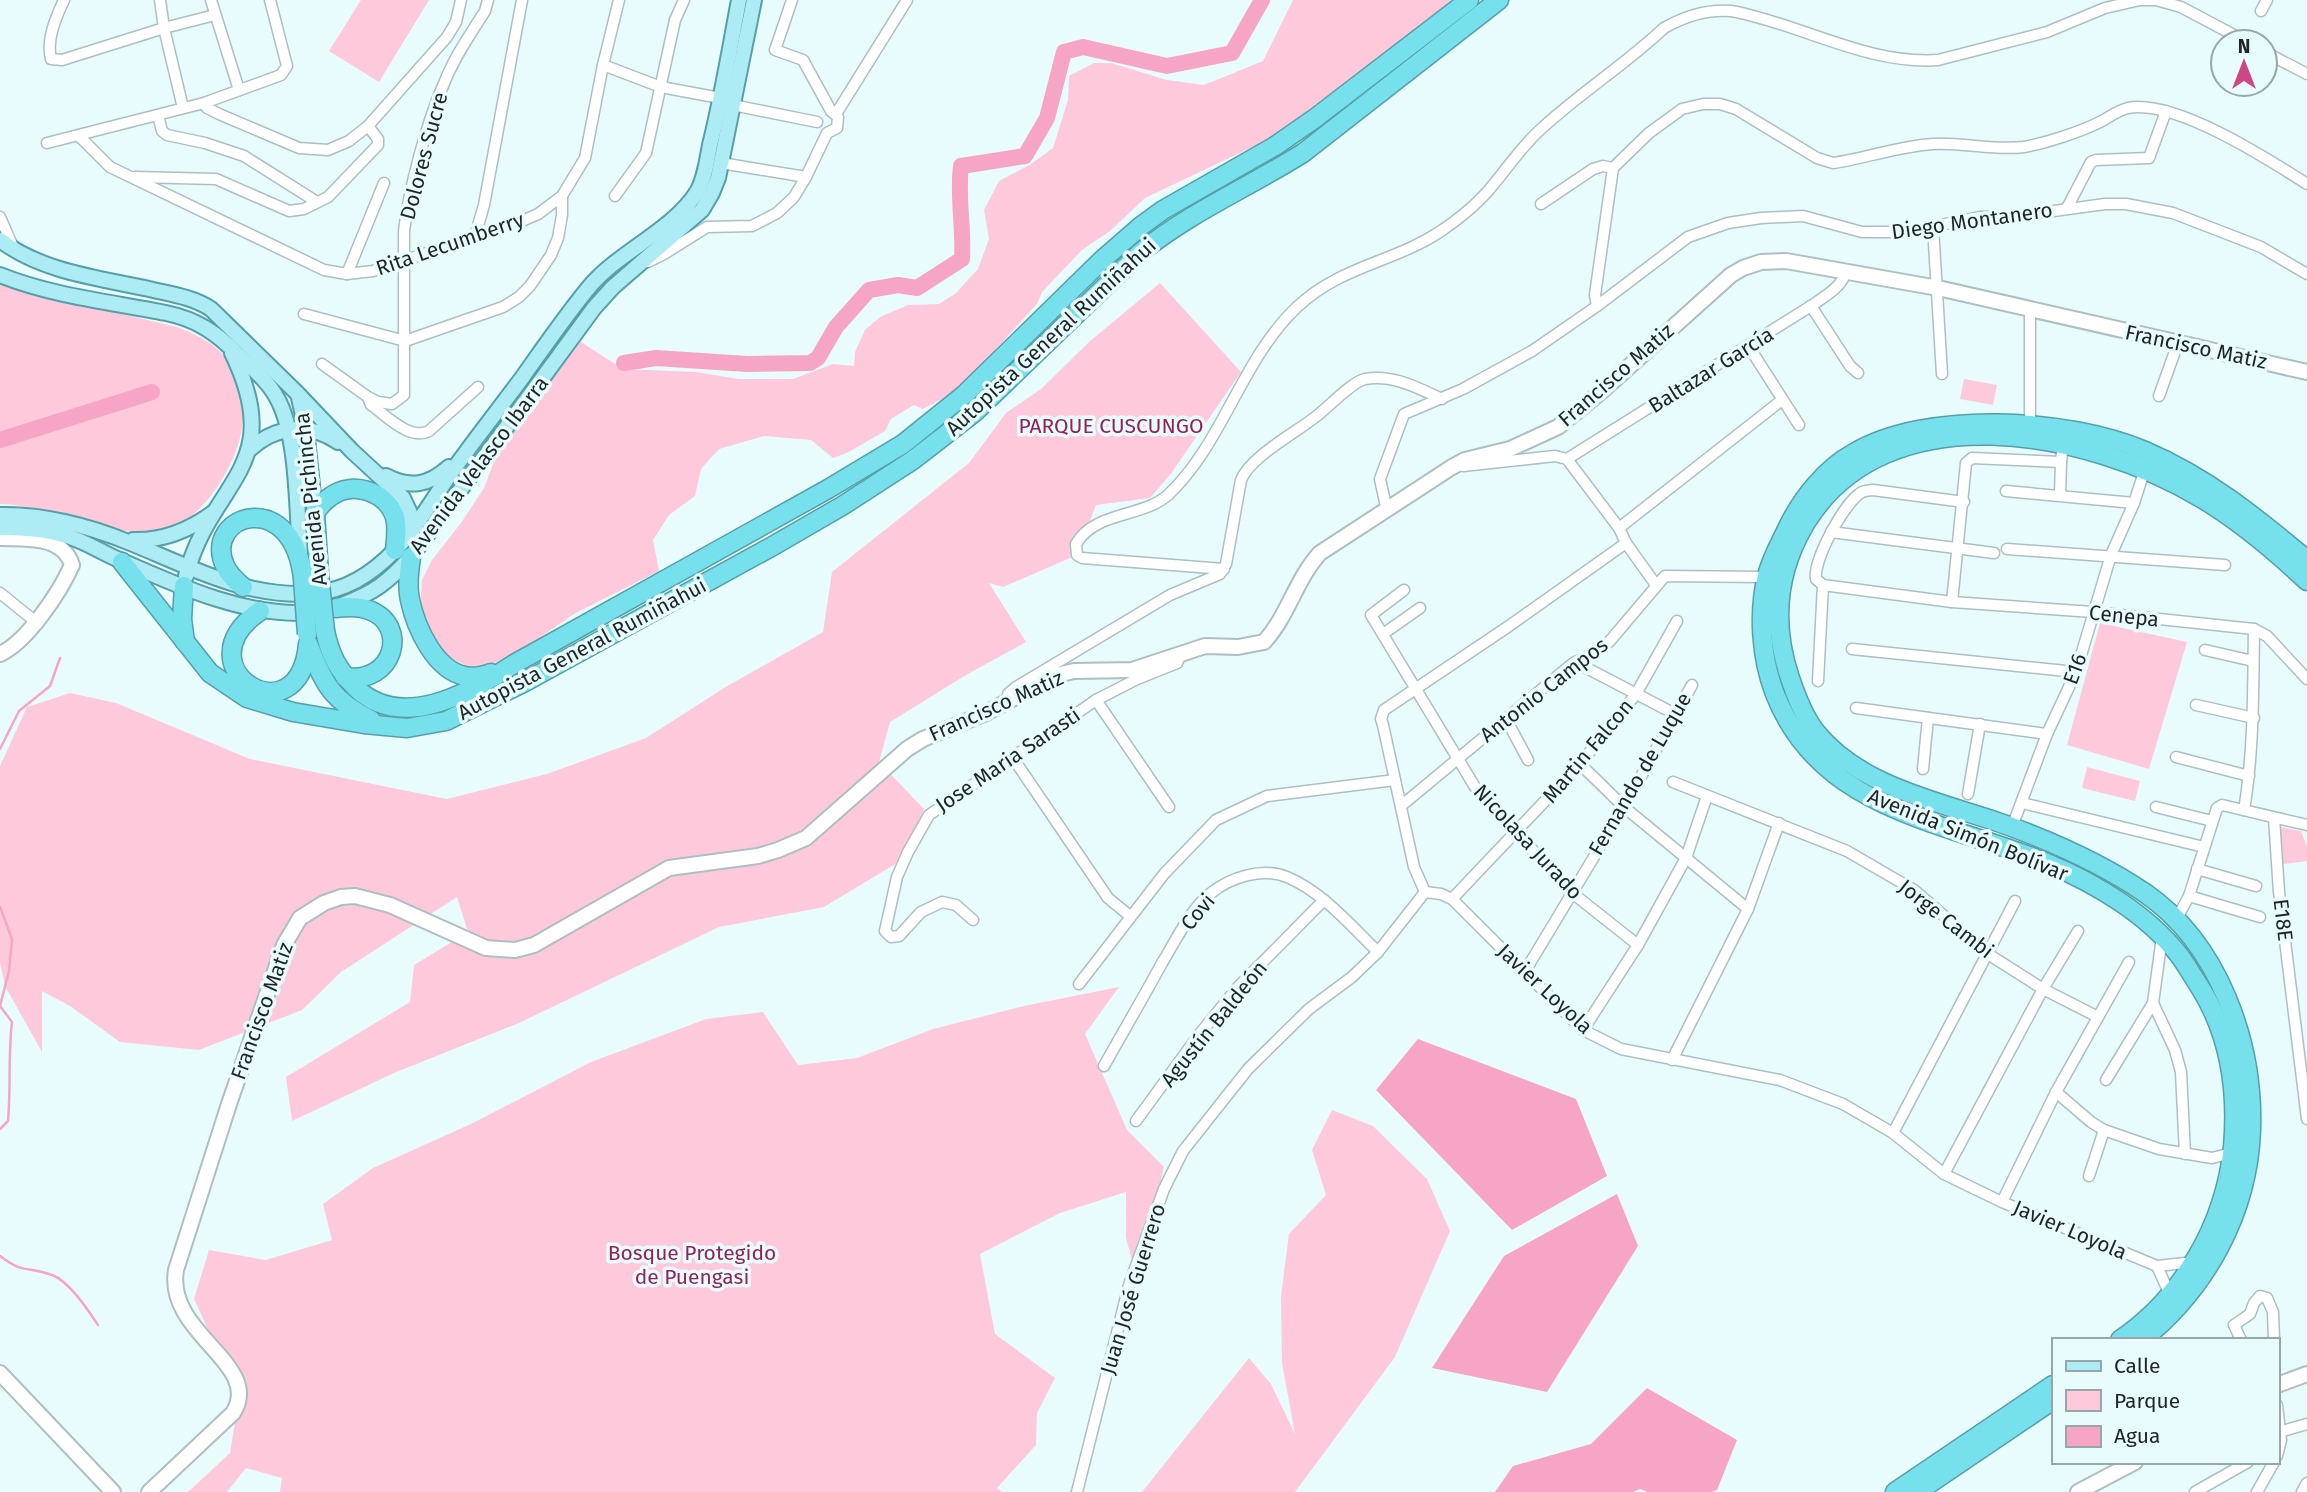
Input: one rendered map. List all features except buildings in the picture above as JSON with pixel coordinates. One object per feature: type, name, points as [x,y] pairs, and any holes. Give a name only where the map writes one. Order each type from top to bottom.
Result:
[{"type":"highway","name":"Autopista General Rumiñahui","points":[[435,704],[481,685],[903,444],[964,395],[1102,260],[1142,226],[1171,205],[1275,146],[1469,0]]},
{"type":"highway","name":"Autopista General Rumiñahui","points":[[395,727],[424,726],[446,721],[493,699],[771,547],[914,460],[975,412],[1160,237],[1200,210],[1270,174],[1303,153],[1499,0]]},
{"type":"highway","name":"Avenida Simón Bolívar","points":[[2123,1338],[2170,1295],[2194,1262],[2221,1207],[2232,1153],[2235,1101],[2228,1054],[2208,1000],[2185,963],[2162,937],[2125,906],[2048,863],[1896,810],[1836,777],[1795,733],[1776,695],[1762,636],[1766,578],[1794,514],[1817,483],[1849,455],[1894,436],[1934,427],[1999,424],[2030,425],[2091,436],[2141,449],[2213,486],[2307,560]]},
{"type":"highway","name":"Avenida Simón Bolívar","points":[[2143,1338],[2178,1307],[2214,1259],[2242,1191],[2250,1138],[2250,1084],[2238,1031],[2219,981],[2207,959],[2176,920],[2147,894],[2072,853],[2012,827],[1883,782],[1844,759],[1827,744],[1804,713],[1780,645],[1778,604],[1784,573],[1816,505],[1855,471],[1903,446],[1948,438],[1993,436],[2063,443],[2094,450],[2145,469],[2200,497],[2231,517],[2263,540],[2307,581]]},
{"type":"highway","points":[[315,513],[337,492],[361,489],[384,501],[397,525],[415,630],[431,665],[452,681],[481,685]]},
{"type":"highway","name":"Avenida Pichincha","points":[[315,513],[308,639],[321,676],[338,701],[371,720],[395,727]]},
{"type":"highway","points":[[243,587],[226,569],[222,547],[230,529],[245,519],[262,517],[279,525],[292,541],[301,559]]},
{"type":"highway","name":"Avenida Pichincha","points":[[301,559],[311,577],[332,658],[345,677],[360,692],[388,705],[420,707],[435,704]]},
{"type":"highway","points":[[122,562],[210,673],[247,698],[293,712],[395,727]]},
{"type":"highway","points":[[184,586],[182,619],[185,642]]},
{"type":"highway","points":[[410,601],[428,643],[443,665],[450,670],[472,677],[491,674],[514,664]]},
{"type":"highway","points":[[336,608],[360,607],[371,610],[380,616],[391,634],[390,656],[377,673],[356,679],[345,677]]},
{"type":"highway","points":[[260,611],[239,630],[232,653],[237,675],[250,687],[267,692],[290,686],[301,675],[307,658],[308,639]]},
{"type":"highway","points":[[1895,1492],[2052,1386]]},
{"type":"highway","points":[[1917,1492],[2052,1401]]},
{"type":"main road","name":"Avenida Velasco Ibarra","points":[[0,528],[61,534],[184,586],[260,611],[290,614],[336,608],[374,591],[387,582],[403,554],[594,308],[613,287],[702,210],[712,192],[721,163],[739,0]]},
{"type":"main road","name":"Avenida Velasco Ibarra","points":[[0,515],[66,523],[125,540],[243,587],[292,595],[332,591],[351,585],[403,554],[412,531],[468,449],[592,284],[618,259],[656,232],[685,206],[697,191],[726,102],[754,0]]},
{"type":"main road","name":"Avenida Pichincha","points":[[0,240],[44,264],[200,303],[217,314],[297,393],[306,429],[315,513]]},
{"type":"main road","name":"Avenida Pichincha","points":[[0,275],[34,286],[181,316],[202,324],[227,343],[277,397],[283,409],[294,471],[301,559]]},
{"type":"main road","points":[[184,586],[188,567],[218,509],[239,476],[250,449],[252,424],[247,387],[227,343]]},
{"type":"main road","points":[[297,393],[352,451],[403,498],[410,513],[412,531]]},
{"type":"main road","points":[[250,449],[267,436],[288,429],[306,429],[327,435],[384,475],[408,484],[429,481],[438,476],[468,449]]},
{"type":"main road","points":[[125,540],[145,541],[165,537],[193,526],[218,509]]},
{"type":"street","points":[[64,0],[53,31],[49,53],[51,59],[62,60],[215,15]]},
{"type":"street","points":[[160,0],[183,108]]},
{"type":"street","points":[[211,0],[239,90]]},
{"type":"street","points":[[47,143],[204,103],[281,75],[287,66],[270,0]]},
{"type":"street","points":[[204,103],[207,108],[219,114],[299,148],[328,150],[349,141],[368,126],[447,37],[456,22],[461,0]]},
{"type":"street","name":"Dolores Sucre","points":[[368,397],[392,404],[404,395],[406,212],[432,115],[445,79],[485,11],[488,0]]},
{"type":"street","points":[[475,236],[484,205],[522,0]]},
{"type":"street","name":"Rita Lecumberry","points":[[79,136],[110,167],[313,265],[347,274],[373,271],[530,217],[562,196],[585,158],[619,0]]},
{"type":"street","points":[[615,196],[646,153],[675,20],[684,0]]},
{"type":"street","points":[[792,0],[775,50],[803,60],[833,112],[839,125],[834,131],[827,133],[820,129],[817,122],[821,113],[833,112]]},
{"type":"street","points":[[833,112],[906,0]]},
{"type":"street","points":[[1224,569],[1082,558],[1075,550],[1079,539],[1098,524],[1152,505],[1166,496],[1192,466],[1258,356],[1296,308],[1336,278],[1424,242],[1454,221],[1493,186],[1517,154],[1543,127],[1677,20],[1708,12],[1740,13],[1869,53],[1908,61],[1926,61],[2047,32],[2123,2],[2156,0],[2181,7],[2221,28]]},
{"type":"street","points":[[2261,11],[2267,0]]},
{"type":"street","points":[[2279,59],[2307,74]]},
{"type":"street","points":[[603,65],[661,88],[817,122]]},
{"type":"street","points":[[1597,306],[1595,296],[1613,168],[1662,123],[1682,109],[1703,103],[1720,103],[1737,109],[1818,158],[1833,163],[1931,144],[2023,147],[2101,122],[2114,112],[2149,108],[2166,111],[2248,146],[2307,184]]},
{"type":"street","points":[[2067,208],[2091,162],[2149,158],[2166,111]]},
{"type":"street","points":[[158,115],[162,131],[167,135],[205,143],[244,156],[317,202]]},
{"type":"street","points":[[132,177],[216,179],[289,211],[304,209],[339,188],[378,145],[378,139],[368,126]]},
{"type":"street","points":[[638,266],[664,254],[707,227],[752,226],[777,213],[794,197],[827,133]]},
{"type":"street","points":[[721,163],[806,177]]},
{"type":"street","points":[[1541,204],[1593,169],[1603,166],[1613,168]]},
{"type":"street","points":[[347,274],[384,183]]},
{"type":"street","points":[[304,314],[405,341],[503,307],[530,286],[551,255],[561,227],[562,196]]},
{"type":"street","name":"Diego Montanero","points":[[1387,511],[1380,479],[1404,414],[1442,399],[1532,351],[1688,237],[1728,223],[1803,216],[1862,232],[1906,232],[1980,217],[2017,216],[2067,208],[2126,204],[2160,209],[2261,247],[2307,275]]},
{"type":"street","points":[[0,217],[14,250]]},
{"type":"street","points":[[1933,227],[1942,374]]},
{"type":"street","name":"Francisco Matiz","points":[[149,1492],[233,1413],[238,1405],[240,1389],[234,1374],[191,1324],[176,1293],[175,1277],[229,1104],[284,945],[300,918],[324,903],[341,897],[355,897],[390,905],[486,948],[515,950],[534,945],[669,868],[758,856],[806,838],[907,749],[923,739],[986,713],[1057,675],[1074,671],[1132,670],[1205,646],[1253,646],[1264,642],[1281,620],[1313,561],[1353,530],[1387,511],[1452,467],[1465,460],[1510,449],[1558,427],[1604,390],[1706,296],[1743,268],[1773,261],[1938,288],[2307,372]]},
{"type":"street","name":"Baltazar García","points":[[1567,460],[1811,306],[1836,288],[1843,281],[1846,272]]},
{"type":"street","points":[[1811,306],[1850,366],[1858,373]]},
{"type":"street","points":[[2030,311],[2030,425]]},
{"type":"street","points":[[2160,396],[2178,343]]},
{"type":"street","points":[[1749,346],[1799,425]]},
{"type":"street","points":[[322,364],[368,397],[371,405],[412,434],[422,435],[429,431],[478,387]]},
{"type":"street","points":[[1008,701],[1012,690],[1028,680],[1170,595],[1220,574],[1224,569],[1243,475],[1285,437],[1313,419],[1360,381],[1404,381],[1442,399]]},
{"type":"street","points":[[1619,528],[1782,400]]},
{"type":"street","points":[[2060,495],[2063,443]]},
{"type":"street","points":[[1452,467],[1555,456],[1567,460],[1619,528],[1656,584],[1665,576],[1671,575],[1766,578]]},
{"type":"street","points":[[1952,602],[1966,463],[1972,458],[2062,462]]},
{"type":"street","name":"E16","points":[[2012,827],[2047,734],[2076,672],[2111,555],[2134,503],[2145,469]]},
{"type":"street","points":[[1818,681],[1820,582],[1815,572],[1825,543],[1854,499],[1863,491],[1873,489],[1964,502]]},
{"type":"street","points":[[2006,491],[2134,503]]},
{"type":"street","points":[[1831,532],[1994,553]]},
{"type":"street","points":[[0,538],[54,543],[69,557],[72,565],[36,622],[23,638],[0,654]]},
{"type":"street","points":[[1452,899],[1425,892],[1414,867],[1382,725],[1382,714],[1388,707],[1626,542]]},
{"type":"street","points":[[2007,549],[2225,565]]},
{"type":"street","name":"Cenepa","points":[[1820,582],[1952,602],[2093,612],[2253,629]]},
{"type":"street","name":"Antonio Campos","points":[[1401,806],[1575,662],[1609,642],[1656,584]]},
{"type":"street","name":"Nicolasa Jurado","points":[[1404,590],[1371,615],[1475,787],[1571,892],[1638,945]]},
{"type":"street","points":[[0,593],[36,622]]},
{"type":"street","points":[[1383,634],[1420,608]]},
{"type":"street","name":"Martin Falcon","points":[[1452,899],[1580,764],[1636,694],[1677,621]]},
{"type":"street","points":[[2244,810],[2254,718],[2253,629],[2267,636],[2307,679]]},
{"type":"street","points":[[1853,649],[2076,672]]},
{"type":"street","points":[[2205,650],[2253,661]]},
{"type":"street","name":"Jose Maria Sarasti","points":[[973,919],[956,905],[943,902],[921,912],[899,936],[891,937],[885,931],[897,877],[924,821],[937,808],[1096,700],[1177,663],[1181,654]]},
{"type":"street","points":[[1575,662],[1675,714]]},
{"type":"street","name":"Fernando de Luque","points":[[1524,973],[1624,807],[1692,685]]},
{"type":"street","points":[[1096,700],[1169,807]]},
{"type":"street","points":[[2196,705],[2254,718]]},
{"type":"street","points":[[1856,708],[2047,734]]},
{"type":"street","points":[[1923,769],[1928,718]]},
{"type":"street","points":[[1506,719],[1528,760]]},
{"type":"street","points":[[1968,794],[1980,724]]},
{"type":"street","points":[[2176,757],[2249,776]]},
{"type":"street","points":[[1013,758],[1108,898],[1130,916]]},
{"type":"street","points":[[1580,764],[1624,807],[1748,909]]},
{"type":"street","points":[[1079,984],[1164,874],[1216,820],[1266,796],[1395,780]]},
{"type":"street","name":"Jorge Cambi","points":[[1673,782],[1847,851],[1914,890],[1988,954],[2043,989],[2098,1017]]},
{"type":"street","points":[[1583,1030],[1638,945],[1686,858],[1707,796]]},
{"type":"street","points":[[2022,803],[2204,847]]},
{"type":"street","points":[[2176,920],[2189,896],[2217,808],[2222,805],[2307,825]]},
{"type":"street","points":[[2156,807],[2212,821]]},
{"type":"street","name":"E18E","points":[[2274,817],[2279,892],[2307,1119]]},
{"type":"street","points":[[1672,1060],[1748,909],[1779,823]]},
{"type":"street","points":[[2197,869],[2256,886]]},
{"type":"street","name":"Covi","points":[[1104,1066],[1177,938],[1212,892],[1247,875],[1276,874],[1289,878],[1324,900],[1378,952]]},
{"type":"street","name":"Juan José Guerrero","points":[[1077,1492],[1129,1285],[1164,1189],[1183,1151],[1216,1106],[1265,1052],[1310,1009],[1352,978],[1378,952],[1425,892]]},
{"type":"street","points":[[2189,896],[2260,917]]},
{"type":"street","name":"Javier Loyola","points":[[1452,899],[1583,1030],[1621,1049],[1780,1080],[1843,1104],[1894,1133],[1944,1174],[2002,1202],[2157,1266],[2194,1262]]},
{"type":"street","name":"Agustín Baldeón","points":[[1136,1121],[1231,996],[1324,900]]},
{"type":"street","points":[[1894,1133],[2015,901]]},
{"type":"street","points":[[1944,1174],[2043,989],[2078,931]]},
{"type":"street","points":[[2106,1080],[2153,1003],[2162,937]]},
{"type":"street","points":[[2002,1202],[2056,1093],[2129,962]]},
{"type":"street","points":[[2153,1003],[2175,1050],[2181,1072],[2185,1154]]},
{"type":"street","points":[[2056,1093],[2104,1130],[2159,1149],[2212,1158],[2232,1153]]},
{"type":"street","points":[[2089,1176],[2104,1130]]},
{"type":"street","points":[[2212,1158],[2229,1175]]},
{"type":"street","points":[[2157,1266],[2170,1295]]},
{"type":"street","points":[[2240,1338],[2234,1325],[2250,1314],[2260,1296],[2267,1298],[2273,1312],[2274,1338]]},
{"type":"street","points":[[0,1373],[113,1492]]},
{"type":"street","points":[[2279,1384],[2307,1374]]},
{"type":"street","points":[[2279,1438],[2307,1424]]},
{"type":"street","points":[[2093,1488],[2132,1464]]},
{"type":"street","points":[[2195,1492],[2244,1464]]},
{"type":"street","points":[[2257,1492],[2273,1464]]},
{"type":"street","points":[[2302,1492],[2307,1483]]},
{"type":"green space","points":[[361,0],[429,0],[379,82],[329,51]]},
{"type":"green space","points":[[1293,0],[1452,0],[1286,131],[1145,198],[1110,231],[1082,250],[1042,292],[1037,304],[951,394],[923,409],[914,405],[891,419],[885,431],[833,458],[811,440],[764,436],[719,449],[701,469],[695,496],[669,515],[653,540],[659,571],[574,614],[507,660],[470,668],[446,655],[420,609],[422,580],[432,560],[484,488],[497,454],[578,340],[623,369],[696,372],[739,379],[793,379],[833,364],[854,366],[855,352],[865,330],[880,317],[908,305],[939,304],[956,293],[978,269],[989,239],[984,210],[999,181],[1031,164],[1053,148],[1068,100],[1069,76],[1094,63],[1111,63],[1167,80],[1204,85],[1263,61]]},
{"type":"green space","name":"PARQUE CUSCUNGO","points":[[1160,283],[1241,372],[1170,475],[1150,498],[1096,505],[1077,555],[1003,587],[989,583],[1026,642],[890,722],[879,762],[924,809],[902,860],[824,907],[719,927],[519,1023],[394,1073],[292,1121],[286,1077],[410,1002],[414,965],[468,932],[457,897],[341,972],[302,1010],[199,1050],[120,1042],[70,1006],[42,991],[42,1052],[5,986],[0,963],[0,766],[27,707],[70,693],[116,703],[250,759],[447,799],[547,774],[646,738],[724,688],[823,632],[832,572],[969,463],[1006,413],[1041,389],[1089,342]]},
{"type":"green space","points":[[0,285],[177,327],[204,339],[221,352],[241,402],[242,430],[230,465],[209,498],[196,512],[168,530],[151,533],[109,528],[41,510],[0,504]]},
{"type":"green space","points":[[1964,379],[1997,385],[1993,405],[1960,399]]},
{"type":"green space","points":[[2100,623],[2187,642],[2149,769],[2067,745]]},
{"type":"green space","points":[[2087,767],[2140,781],[2135,801],[2082,788]]},
{"type":"green space","points":[[2280,827],[2301,831],[2307,847],[2307,861],[2283,864]]},
{"type":"green space","name":"Bosque Protegido de Puengasi","points":[[1119,987],[1085,1034],[1127,1130],[1164,1167],[1154,1209],[1134,1267],[1126,1238],[1126,1192],[1060,1213],[980,1254],[995,1334],[1055,1378],[1037,1413],[1036,1445],[997,1488],[1002,1492],[280,1492],[282,1478],[246,1468],[227,1492],[188,1492],[230,1453],[240,1390],[194,1299],[209,1250],[266,1260],[332,1240],[323,1204],[373,1168],[473,1123],[591,1062],[706,1019],[763,1012],[798,1065],[857,1058],[933,1029],[1024,1006]]},
{"type":"green space","points":[[1332,1110],[1373,1126],[1427,1179],[1450,1231],[1395,1357],[1295,1492],[1142,1492],[1249,1358],[1271,1384],[1295,1434],[1282,1363],[1281,1296],[1289,1234],[1326,1195],[1312,1150]]},
{"type":"water","points":[[1418,1039],[1576,1099],[1607,1176],[1512,1230],[1376,1090]]},
{"type":"water","points":[[1617,1194],[1638,1246],[1547,1392],[1432,1368],[1504,1256]]},
{"type":"water","points":[[1647,1388],[1737,1440],[1717,1490],[1495,1492],[1513,1466],[1591,1444]]},
{"type":"waterway","points":[[624,363],[656,358],[747,364],[810,363],[818,358],[836,327],[869,290],[898,285],[917,288],[962,259],[961,166],[1025,156],[1047,118],[1064,52],[1083,47],[1167,66],[1232,53],[1262,0]]},
{"type":"waterway","points":[[0,440],[152,392]]},
{"type":"waterway","points":[[0,749],[19,711],[50,686],[60,658]]},
{"type":"waterway","points":[[0,907],[12,939],[9,971],[0,1006]]},
{"type":"waterway","points":[[0,1006],[12,1022],[8,1121],[0,1129]]},
{"type":"waterway","points":[[0,1256],[20,1268],[44,1272],[58,1278],[78,1297],[98,1325]]}]
